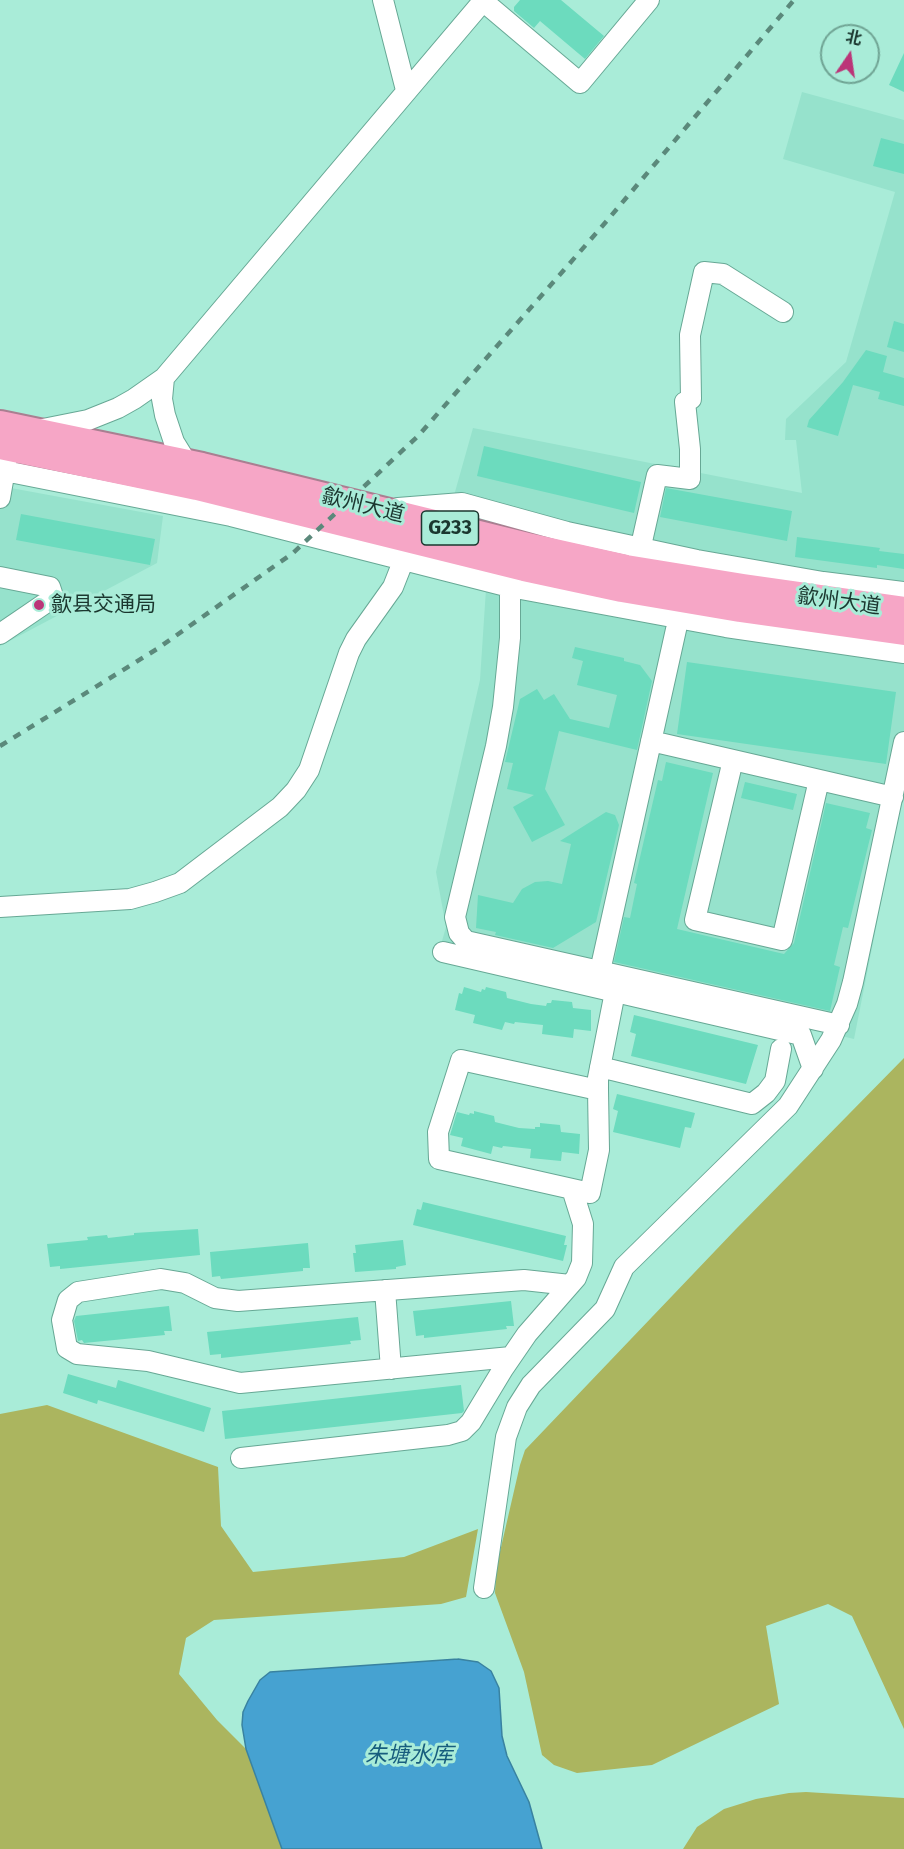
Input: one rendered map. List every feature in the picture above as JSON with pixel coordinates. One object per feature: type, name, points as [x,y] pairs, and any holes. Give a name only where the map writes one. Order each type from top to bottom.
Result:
[{"type":"highway","name":"歙州大道","points":[[3,451],[35,431],[187,463],[528,547],[638,559],[743,588],[904,611]]},
{"type":"highway","name":"歙州大道","points":[[3,451],[197,486],[407,549],[535,569],[622,588],[681,609],[904,631]]},
{"type":"street","points":[[383,0],[406,90]]},
{"type":"street","points":[[35,431],[102,415],[134,399],[164,378],[484,0],[580,83],[649,0]]},
{"type":"street","points":[[783,312],[723,274],[704,272],[690,335],[691,399],[685,402],[690,449],[690,479],[657,475],[638,559],[770,573],[904,592]]},
{"type":"street","points":[[164,378],[162,399],[165,415],[174,442],[187,463]]},
{"type":"street","points":[[0,498],[3,451]]},
{"type":"street","points":[[0,907],[129,899],[155,892],[180,883],[280,807],[296,790],[309,770],[349,653],[386,600],[407,549],[510,587],[681,609],[904,653]]},
{"type":"street","points":[[0,577],[50,586],[52,593],[50,600],[0,634]]},
{"type":"street","points":[[510,587],[510,638],[503,707],[455,922],[459,933],[466,941],[839,1025]]},
{"type":"street","points":[[600,971],[681,609]]},
{"type":"street","points":[[651,741],[892,797]]},
{"type":"street","points":[[484,1588],[506,1437],[517,1407],[531,1385],[605,1309],[624,1267],[788,1106],[839,1025],[853,982],[904,742]]},
{"type":"street","points":[[732,760],[695,920],[782,940],[819,780]]},
{"type":"street","points":[[443,952],[801,1035],[813,1069]]},
{"type":"street","points":[[598,1090],[461,1060],[438,1132],[439,1159],[590,1193],[598,1150],[600,1066],[615,992]]},
{"type":"street","points":[[600,1066],[752,1104],[776,1081],[781,1050]]},
{"type":"street","points":[[241,1458],[448,1435],[462,1431],[471,1422],[511,1357],[542,1314],[576,1278],[582,1263],[583,1224],[572,1189]]},
{"type":"street","points":[[511,1357],[250,1383],[228,1382],[148,1361],[77,1354],[67,1348],[63,1326],[68,1300],[78,1292],[161,1280],[185,1283],[215,1298],[230,1301],[524,1280],[570,1285]]},
{"type":"street","points":[[385,1290],[391,1369]]},
{"type":"shaded area","points":[[802,92],[904,120],[904,586],[787,569],[453,499],[473,428],[802,493],[796,440],[785,440],[786,419],[846,362],[895,192],[783,159]]},
{"type":"shaded area","name":"歙县交通局","points":[[0,486],[163,516],[157,563],[0,646]]},
{"type":"shaded area","points":[[486,589],[904,661],[904,786],[854,1039],[442,941],[446,927],[436,872],[480,680]]},
{"type":"shaded area","points":[[904,1058],[904,1729],[852,1616],[828,1604],[766,1626],[779,1704],[652,1765],[577,1773],[554,1765],[542,1755],[524,1672],[495,1593],[496,1569],[525,1450],[736,1229]]},
{"type":"shaded area","points":[[47,1405],[218,1467],[221,1526],[253,1572],[404,1557],[478,1529],[466,1597],[441,1604],[214,1620],[186,1638],[179,1674],[217,1720],[246,1749],[282,1849],[0,1849],[0,1414]]},
{"type":"shaded area","points":[[806,1792],[904,1798],[904,1849],[683,1849],[697,1827],[724,1809],[756,1799]]},
{"type":"water","name":"朱塘水库","points":[[458,1659],[478,1662],[491,1671],[499,1688],[502,1736],[507,1756],[529,1802],[542,1849],[282,1849],[246,1749],[242,1725],[243,1712],[260,1680],[270,1672]]},
{"type":"building","points":[[520,0],[561,0],[604,36],[585,59],[540,21],[534,28],[514,11],[514,7]]},
{"type":"building","points":[[904,53],[904,92],[889,85]]},
{"type":"building","points":[[881,138],[904,144],[904,174],[873,166]]},
{"type":"building","points":[[894,321],[904,324],[904,352],[887,347]]},
{"type":"building","points":[[866,350],[887,356],[883,372],[904,378],[904,406],[878,399],[880,392],[853,385],[838,436],[807,427],[809,420],[843,382]]},
{"type":"building","points":[[484,446],[641,482],[634,513],[477,476]]},
{"type":"building","points":[[666,488],[792,511],[787,541],[660,517]]},
{"type":"building","points":[[21,514],[155,539],[150,565],[16,540]]},
{"type":"building","points":[[797,537],[880,548],[879,551],[904,554],[904,569],[877,565],[877,568],[795,557]]},
{"type":"building","points":[[575,647],[624,658],[624,661],[640,665],[652,681],[637,750],[559,731],[545,789],[565,825],[532,842],[513,807],[534,795],[507,789],[513,763],[505,762],[520,699],[537,689],[544,700],[554,694],[570,719],[609,728],[617,695],[577,685],[583,661],[572,658]]},
{"type":"building","points":[[687,662],[896,692],[886,764],[677,734]]},
{"type":"building","points":[[666,762],[713,773],[677,929],[784,954],[794,943],[826,803],[870,813],[866,828],[872,830],[848,928],[843,927],[834,965],[840,967],[830,1011],[614,962],[624,917],[630,918],[637,884],[634,883],[658,780],[662,781]]},
{"type":"building","points":[[745,782],[797,794],[793,810],[741,798]]},
{"type":"building","points":[[606,812],[615,815],[619,825],[596,922],[553,948],[495,935],[496,932],[476,928],[478,895],[513,903],[522,889],[535,882],[548,881],[562,884],[571,844],[560,841]]},
{"type":"building","points":[[464,987],[481,992],[486,987],[506,992],[507,998],[531,1004],[546,1006],[552,1000],[572,1002],[573,1008],[591,1010],[591,1031],[574,1029],[573,1038],[542,1034],[543,1025],[505,1022],[502,1030],[473,1023],[475,1015],[455,1010],[459,993],[462,994]]},
{"type":"building","points":[[634,1015],[758,1045],[746,1084],[631,1056],[636,1034],[630,1032]]},
{"type":"building","points":[[617,1094],[695,1113],[691,1128],[685,1127],[680,1148],[613,1132],[618,1111],[613,1109]]},
{"type":"building","points":[[474,1111],[494,1116],[495,1122],[519,1128],[535,1129],[535,1127],[540,1127],[540,1123],[560,1125],[561,1132],[580,1134],[579,1154],[562,1152],[561,1161],[530,1158],[531,1149],[493,1146],[491,1154],[461,1146],[463,1138],[450,1135],[457,1112],[469,1115],[474,1114]]},
{"type":"building","points":[[423,1202],[566,1236],[564,1245],[567,1245],[563,1261],[413,1225],[417,1209],[421,1210]]},
{"type":"building","points":[[198,1229],[200,1255],[60,1269],[60,1266],[50,1267],[47,1244],[88,1240],[87,1237],[107,1235],[108,1238],[134,1235],[134,1233]]},
{"type":"building","points":[[403,1240],[406,1265],[396,1267],[396,1269],[355,1272],[353,1253],[356,1253],[355,1245]]},
{"type":"building","points":[[308,1243],[310,1268],[303,1268],[303,1271],[221,1279],[220,1276],[212,1277],[210,1252]]},
{"type":"building","points":[[511,1301],[514,1326],[506,1326],[507,1329],[424,1338],[424,1335],[416,1336],[413,1311]]},
{"type":"building","points":[[169,1306],[172,1331],[164,1331],[165,1335],[84,1343],[82,1340],[78,1341],[74,1321],[76,1316]]},
{"type":"building","points":[[358,1317],[361,1340],[350,1341],[351,1344],[221,1358],[221,1354],[210,1355],[207,1332]]},
{"type":"building","points":[[68,1374],[116,1388],[118,1380],[211,1408],[204,1432],[98,1400],[97,1404],[63,1393]]},
{"type":"building","points":[[461,1385],[464,1411],[462,1413],[225,1439],[222,1411]]},
{"type":"railway","points":[[0,746],[157,649],[293,553],[418,436],[599,230],[794,0]]},
{"type":"place","name":"歙县交通局","points":[[39,605]]}]
